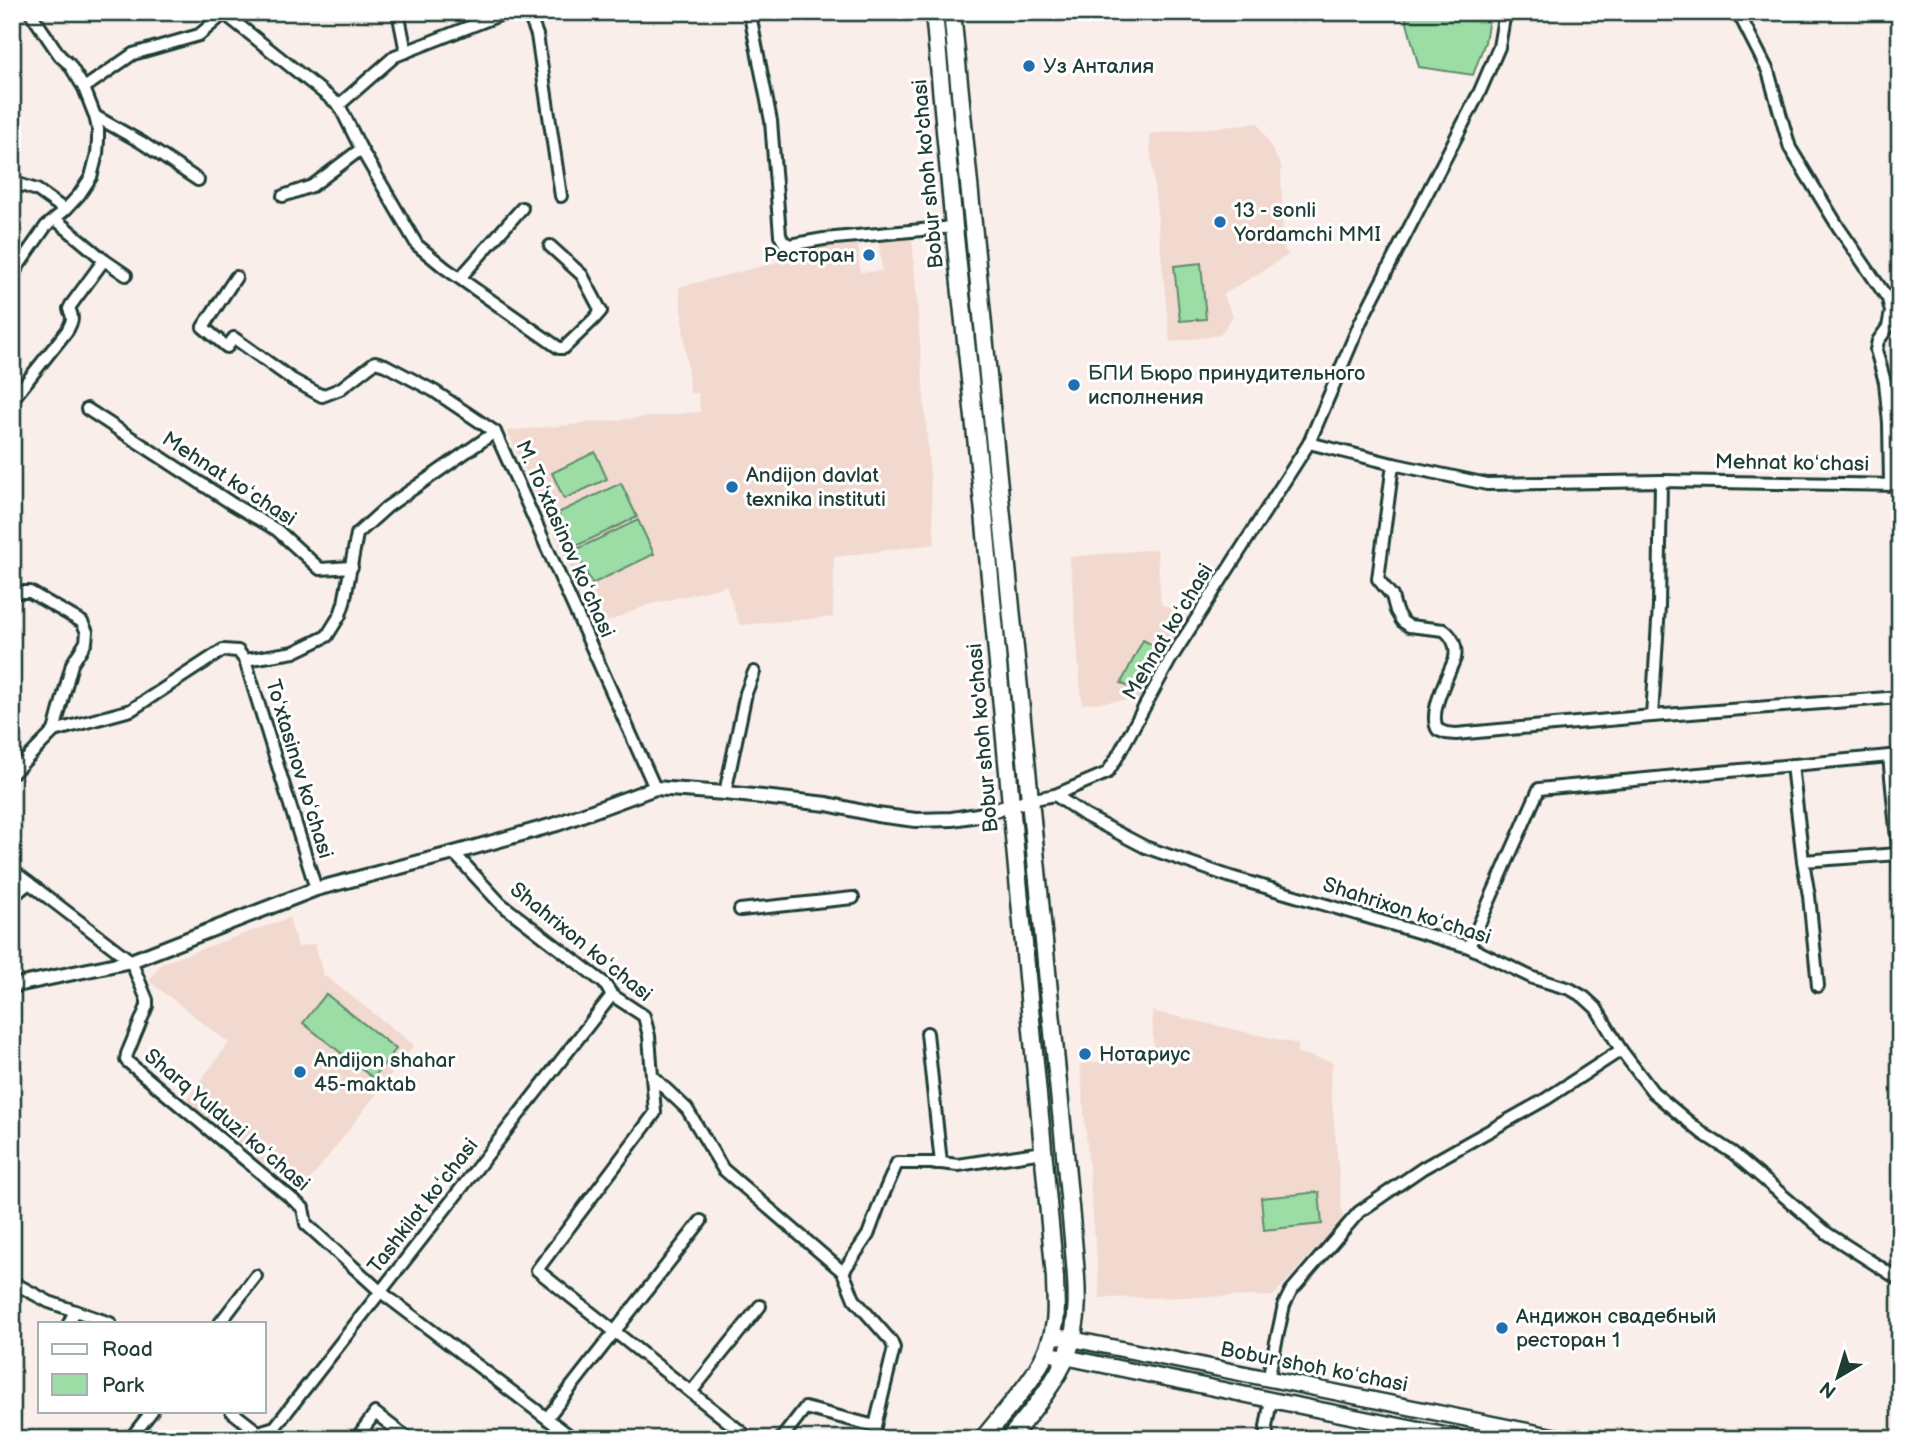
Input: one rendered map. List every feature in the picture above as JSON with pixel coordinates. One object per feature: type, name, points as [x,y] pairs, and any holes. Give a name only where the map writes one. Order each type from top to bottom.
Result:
[{"type":"main road","name":"Bobur shoh ko'chasi","points":[[934,12],[984,513],[1055,1278],[1055,1321],[1046,1353],[1030,1379],[984,1439]]},
{"type":"main road","name":"Bobur shoh ko'chasi","points":[[952,12],[1065,1143],[1076,1283],[1077,1311],[1066,1357],[1038,1401],[1009,1439]]},
{"type":"main road","name":"Bobur shoh koʻchasi","points":[[1052,1335],[1567,1439]]},
{"type":"main road","points":[[1107,1366],[1109,1347]]},
{"type":"main road","name":"Bobur shoh koʻchasi","points":[[1046,1353],[1464,1439]]},
{"type":"street","points":[[12,275],[46,226],[79,195],[91,177],[98,140],[95,116],[84,88],[30,12]]},
{"type":"street","points":[[398,12],[406,52]]},
{"type":"street","points":[[339,105],[395,56],[507,12]]},
{"type":"street","points":[[528,12],[537,35],[561,196]]},
{"type":"street","points":[[748,12],[771,121],[780,235],[783,241],[789,245],[824,239],[954,227]]},
{"type":"street","name":"Mehnat koʻchasi","points":[[1029,800],[1055,794],[1107,773],[1170,660],[1309,443],[1361,321],[1480,91],[1499,47],[1505,12]]},
{"type":"street","name":"Mehnat koʻchasi","points":[[1309,443],[1487,484],[1661,481],[1895,484],[1885,382],[1876,351],[1878,341],[1888,327],[1891,312],[1888,299],[1839,228],[1790,148],[1768,71],[1738,12]]},
{"type":"street","points":[[84,88],[133,54],[198,35],[226,13],[339,105],[361,149],[418,244],[444,268],[551,344],[564,348],[601,310],[582,275],[550,246]]},
{"type":"street","points":[[95,116],[141,142],[198,180]]},
{"type":"street","points":[[283,196],[312,186],[361,149]]},
{"type":"street","points":[[12,182],[37,190],[65,210]]},
{"type":"street","points":[[460,278],[522,208]]},
{"type":"street","points":[[55,219],[126,275]]},
{"type":"street","points":[[12,400],[67,331],[72,321],[69,309],[71,304],[104,260]]},
{"type":"street","points":[[236,277],[203,327],[227,347],[234,338],[293,380],[322,396],[340,389],[375,362],[385,365],[434,391],[495,432]]},
{"type":"street","points":[[1888,327],[1900,322]]},
{"type":"street","name":"Mehnat koʻchasi","points":[[86,408],[277,530],[320,569],[352,567]]},
{"type":"street","name":"M. Toʻxtasinov koʻchasi","points":[[54,731],[131,710],[223,650],[238,651],[246,660],[294,652],[327,636],[345,603],[357,534],[387,507],[495,432],[655,788]]},
{"type":"street","points":[[1393,464],[1378,579],[1394,600],[1402,621],[1409,626],[1444,630],[1454,642],[1455,658],[1435,711],[1434,722],[1438,730],[1457,734],[1900,697]]},
{"type":"street","points":[[1652,716],[1659,606],[1661,481]]},
{"type":"street","points":[[12,592],[30,592],[82,622],[87,632],[86,642],[72,664],[54,731],[12,774]]},
{"type":"street","name":"Toʻxtasinov koʻchasi","points":[[246,660],[316,889]]},
{"type":"street","points":[[724,793],[746,693],[754,671]]},
{"type":"street","points":[[1469,947],[1539,789],[1895,755],[1900,869]]},
{"type":"street","points":[[1792,765],[1818,986]]},
{"type":"street","points":[[12,986],[131,961],[316,889],[557,824],[655,788],[827,804],[916,820],[978,815],[1029,800]]},
{"type":"street","name":"Shahrixon koʻchasi","points":[[1055,794],[1086,816],[1145,847],[1231,877],[1469,947],[1533,978],[1570,989],[1584,997],[1596,1008],[1621,1050],[1653,1092],[1702,1133],[1733,1153],[1828,1234],[1900,1280]]},
{"type":"street","name":"Shahrixon koʻchasi","points":[[454,853],[500,903],[604,983],[612,995],[644,1016],[649,1036],[655,1113],[537,1270],[615,1331]]},
{"type":"street","points":[[1803,861],[1898,855]]},
{"type":"street","points":[[12,870],[131,961]]},
{"type":"street","points":[[12,897],[29,883]]},
{"type":"street","points":[[740,910],[853,898]]},
{"type":"street","name":"Sharq Yulduzi koʻchasi","points":[[131,961],[148,1000],[126,1060],[303,1208],[306,1224],[381,1292],[574,1439]]},
{"type":"street","name":"Tashkilot koʻchasi","points":[[260,1437],[275,1427],[612,995]]},
{"type":"street","points":[[927,1033],[941,1163]]},
{"type":"street","points":[[1268,1379],[1284,1305],[1291,1291],[1359,1212],[1423,1168],[1546,1099],[1621,1050]]},
{"type":"street","points":[[652,1076],[687,1109],[723,1168],[843,1272],[854,1299],[891,1340],[894,1348],[875,1426],[875,1439]]},
{"type":"street","points":[[843,1272],[868,1235],[897,1163],[958,1165],[1043,1152]]},
{"type":"street","points":[[547,1418],[701,1222]]},
{"type":"street","points":[[221,1322],[256,1276]]},
{"type":"street","points":[[12,1282],[41,1299],[107,1322]]},
{"type":"street","points":[[691,1392],[760,1306]]},
{"type":"street","points":[[70,1322],[75,1311]]},
{"type":"street","points":[[615,1331],[750,1439]]},
{"type":"street","points":[[1266,1439],[1271,1400]]},
{"type":"street","points":[[781,1439],[805,1408],[875,1426]]},
{"type":"street","points":[[130,1439],[151,1412]]},
{"type":"street","points":[[232,1412],[260,1437]]},
{"type":"street","points":[[356,1439],[376,1413],[409,1439]]},
{"type":"shaded area","name":"13 - sonli Yordamchi MMI","points":[[1258,123],[1281,166],[1283,247],[1288,255],[1223,295],[1233,316],[1220,335],[1170,342],[1149,134]]},
{"type":"shaded area","name":"Andijon davlat texnika instituti","points":[[912,236],[935,544],[834,557],[833,617],[740,625],[726,586],[648,605],[597,626],[507,431],[700,412],[698,393],[690,393],[679,287],[775,263],[792,250],[858,242],[860,272],[882,271],[879,240]]},
{"type":"shaded area","points":[[1157,549],[1161,604],[1188,618],[1144,699],[1082,704],[1070,557]]},
{"type":"shaded area","name":"Andijon shahar 45-maktab","points":[[289,918],[298,947],[315,944],[323,974],[414,1045],[300,1193],[186,1100],[229,1043],[149,981],[162,963]]},
{"type":"shaded area","points":[[1152,1011],[1298,1044],[1297,1053],[1333,1062],[1330,1079],[1343,1219],[1273,1296],[1100,1298],[1080,1064],[1154,1055]]},
{"type":"green space","points":[[1404,12],[1490,12],[1485,42],[1473,75],[1419,67]]},
{"type":"green space","points":[[1201,263],[1206,319],[1180,321],[1174,266]]},
{"type":"green space","points":[[595,452],[607,479],[564,499],[552,473]]},
{"type":"green space","points":[[621,483],[637,517],[574,547],[558,513]]},
{"type":"green space","points":[[638,520],[654,554],[592,584],[575,550]]},
{"type":"green space","points":[[1143,640],[1165,652],[1143,695],[1121,683]]},
{"type":"green space","points":[[326,994],[396,1049],[373,1078],[303,1023]]},
{"type":"green space","points":[[1319,1192],[1322,1224],[1264,1230],[1261,1198]]},
{"type":"place","name":"Уз Анталия","points":[[1029,66]]},
{"type":"place","name":"13 - sonli Yordamchi MMI","points":[[1220,222]]},
{"type":"place","name":"Ресторан","points":[[869,255]]},
{"type":"place","name":"БПИ Бюро принудительного исполнения","points":[[1074,385]]},
{"type":"place","name":"Andijon davlat texnika instituti","points":[[732,487]]},
{"type":"place","name":"Нотариус","points":[[1085,1054]]},
{"type":"place","name":"Andijon shahar 45-maktab","points":[[300,1072]]},
{"type":"place","name":"Андижон свадебный ресторан 1","points":[[1502,1328]]}]
